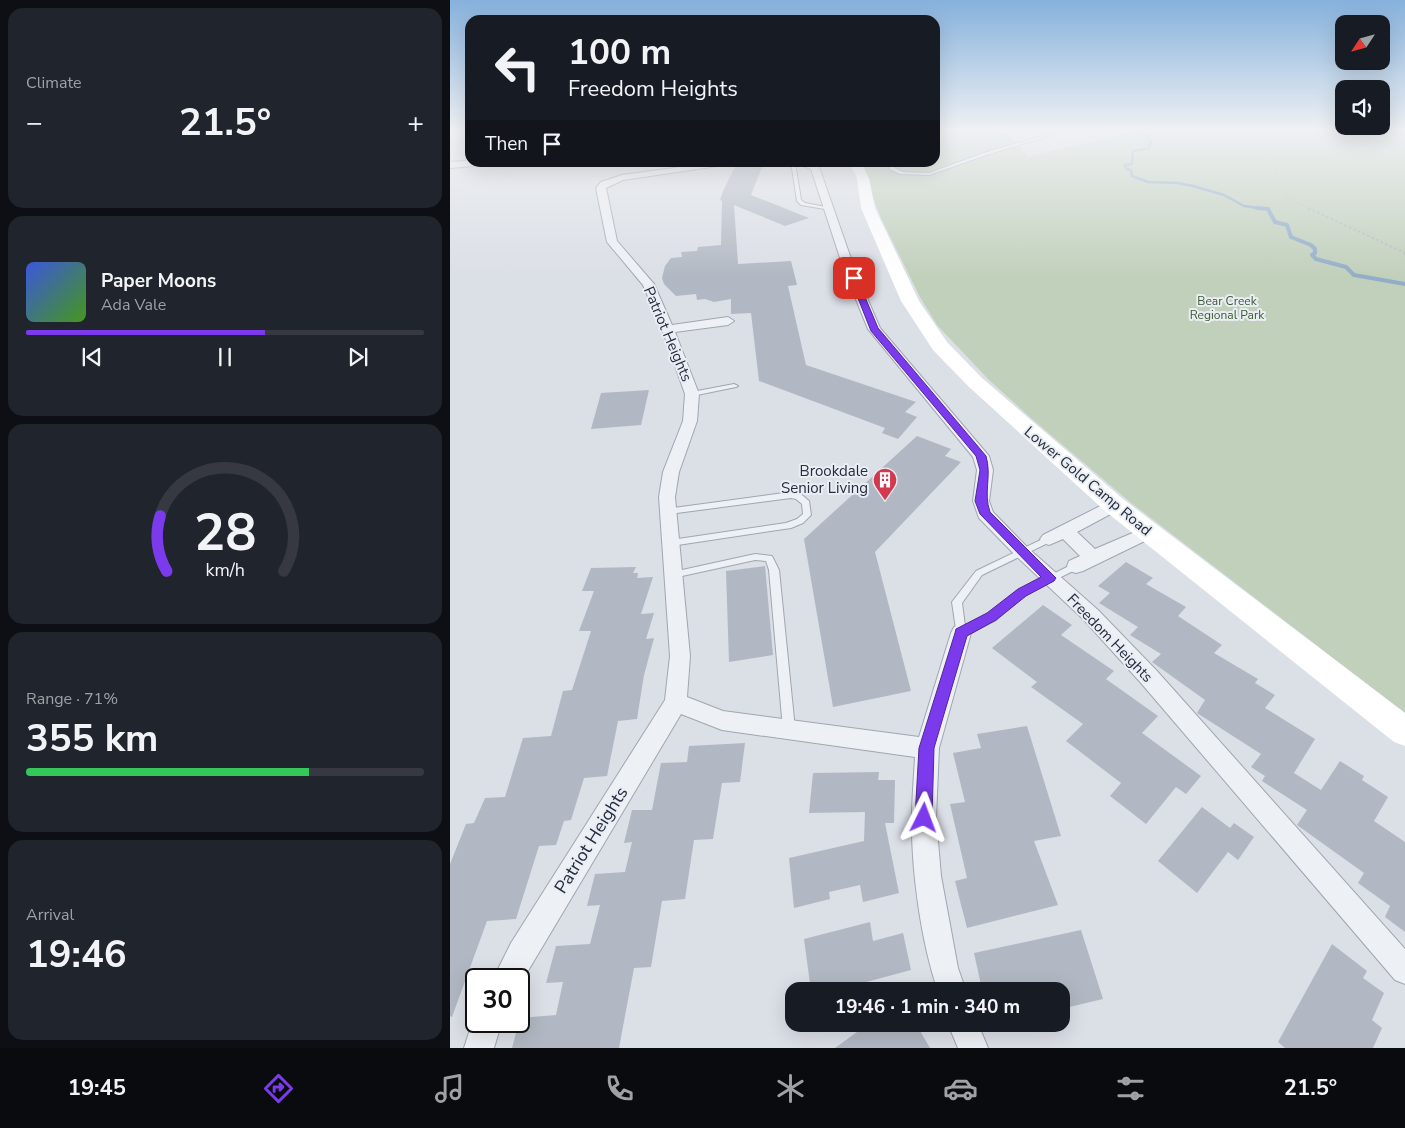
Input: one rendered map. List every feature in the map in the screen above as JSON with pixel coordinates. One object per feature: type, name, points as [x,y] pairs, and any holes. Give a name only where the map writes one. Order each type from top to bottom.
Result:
[{"type":"street","name":"Patriot Heights","points":[[513,968],[676,702],[680,656],[667,498],[671,472],[690,422],[692,394],[668,329],[648,284],[612,242],[601,188],[604,184],[623,178]]},
{"type":"street","name":"Freedom Heights","points":[[819,178],[866,313],[874,329],[981,456],[985,470],[981,501],[985,514],[1022,552],[1091,615],[1149,677],[1405,970]]},
{"type":"street","name":"Lower Gold Camp Road","points":[[863,178],[868,208],[910,301],[940,346],[994,401],[1114,505],[1405,732]]},
{"type":"street","points":[[668,329],[728,322]]},
{"type":"street","points":[[1048,539],[1114,505]]},
{"type":"street","points":[[1065,530],[1094,558]]},
{"type":"street","points":[[1076,566],[1149,532]]},
{"type":"street","points":[[949,982],[944,968],[928,876],[924,818],[927,748],[961,633]]},
{"type":"street","points":[[676,702],[722,720],[927,748]]},
{"type":"street","points":[[966,1032],[973,1048]]},
{"type":"street","points":[[479,1048],[483,1033]]},
{"type":"lane","points":[[692,394],[734,386]]},
{"type":"lane","points":[[669,511],[791,494],[806,503],[807,515],[800,521],[788,526],[671,543]]},
{"type":"lane","points":[[1048,539],[979,573],[957,602],[961,633],[992,617],[1022,593],[1076,566]]},
{"type":"lane","points":[[674,575],[755,557],[769,558],[774,570],[789,729]]},
{"type":"path","points":[[1278,178],[1283,193],[1314,212],[1405,253]]},
{"type":"green space","name":"Bear Creek Regional Park","points":[[865,178],[1405,178],[1405,713],[1130,502],[1032,419],[989,380],[937,325],[920,297],[881,218]]},
{"type":"building","points":[[730,178],[758,178],[751,195],[809,218],[785,226],[734,205],[738,264],[791,261],[797,285],[788,286],[806,365],[916,402],[905,412],[917,417],[898,439],[882,433],[885,428],[759,381],[751,313],[731,314],[731,299],[714,302],[705,299],[697,300],[696,294],[676,296],[664,284],[662,278],[665,266],[671,258],[682,257],[681,252],[697,251],[698,247],[721,245],[722,201],[720,200]]},
{"type":"building","points":[[649,390],[641,425],[591,429],[601,393]]},
{"type":"building","points":[[917,436],[951,449],[945,456],[961,462],[875,552],[911,691],[833,707],[804,539]]},
{"type":"building","points":[[1126,562],[1153,578],[1146,584],[1186,607],[1178,616],[1222,645],[1214,653],[1258,679],[1255,683],[1275,695],[1265,708],[1315,739],[1294,773],[1321,790],[1340,761],[1364,776],[1362,780],[1388,797],[1374,821],[1405,842],[1405,932],[1385,917],[1390,906],[1358,883],[1364,873],[1297,825],[1307,810],[1262,781],[1265,776],[1251,767],[1261,754],[1197,713],[1205,700],[1152,662],[1161,654],[1130,635],[1138,627],[1099,603],[1110,593],[1098,586]]},
{"type":"building","points":[[765,566],[773,655],[729,662],[726,571]]},
{"type":"building","points":[[636,567],[633,573],[638,573],[637,578],[653,577],[641,614],[654,613],[646,639],[654,638],[644,675],[637,719],[618,721],[607,776],[584,778],[571,820],[564,821],[556,845],[539,846],[516,919],[487,921],[470,968],[465,968],[465,981],[452,1017],[450,1016],[450,864],[466,824],[474,823],[485,798],[505,797],[523,738],[551,736],[563,691],[572,690],[591,631],[579,631],[594,591],[582,591],[591,568]]},
{"type":"building","points":[[1043,605],[1072,625],[1061,635],[1114,671],[1106,679],[1158,716],[1142,733],[1201,776],[1186,794],[1176,787],[1146,824],[1110,796],[1121,783],[1066,741],[1083,724],[1031,687],[1037,682],[992,648]]},
{"type":"building","points":[[1027,726],[1061,836],[1034,841],[1058,905],[967,928],[955,881],[967,878],[950,804],[965,802],[953,753],[981,748],[977,734]]},
{"type":"building","points":[[745,743],[740,782],[722,783],[713,839],[694,840],[685,899],[662,901],[651,967],[634,968],[619,1048],[512,1048],[516,1033],[530,1033],[530,1017],[556,1015],[563,982],[546,983],[556,946],[590,944],[600,905],[587,906],[595,874],[625,872],[632,842],[624,843],[632,810],[652,810],[661,763],[687,762],[689,746]]},
{"type":"building","points":[[879,772],[878,780],[895,780],[894,823],[885,823],[899,893],[863,902],[860,885],[829,892],[830,899],[794,908],[789,858],[864,841],[865,812],[809,813],[813,773]]},
{"type":"building","points":[[1202,807],[1230,828],[1234,823],[1254,837],[1238,860],[1228,852],[1197,893],[1158,861]]},
{"type":"building","points":[[870,922],[873,941],[903,933],[911,970],[866,982],[810,982],[804,939]]},
{"type":"building","points":[[1081,930],[1103,999],[1070,1007],[1070,982],[980,982],[974,953]]},
{"type":"building","points":[[1332,944],[1367,971],[1363,978],[1384,993],[1372,1020],[1382,1028],[1373,1048],[1285,1048],[1278,1042]]},
{"type":"building","points":[[857,1032],[921,1032],[930,1048],[835,1048]]},
{"type":"waterway","points":[[1137,178],[1148,182],[1178,183],[1193,186],[1224,195],[1244,206],[1265,209]]},
{"type":"waterway","points":[[1257,208],[1265,209]]},
{"type":"waterway","points":[[1265,209],[1268,209],[1275,222],[1287,225],[1291,237],[1311,245],[1315,249],[1315,253],[1312,255],[1316,259],[1346,267],[1354,275],[1405,284]]},
{"type":"place","name":"Brookdale Senior Living","points":[[885,501]]},
{"type":"route","points":[[854,278],[866,313],[874,329],[981,456],[985,470],[981,501],[985,514],[1050,578],[1022,593],[992,617],[961,633],[927,748],[924,818]]}]
